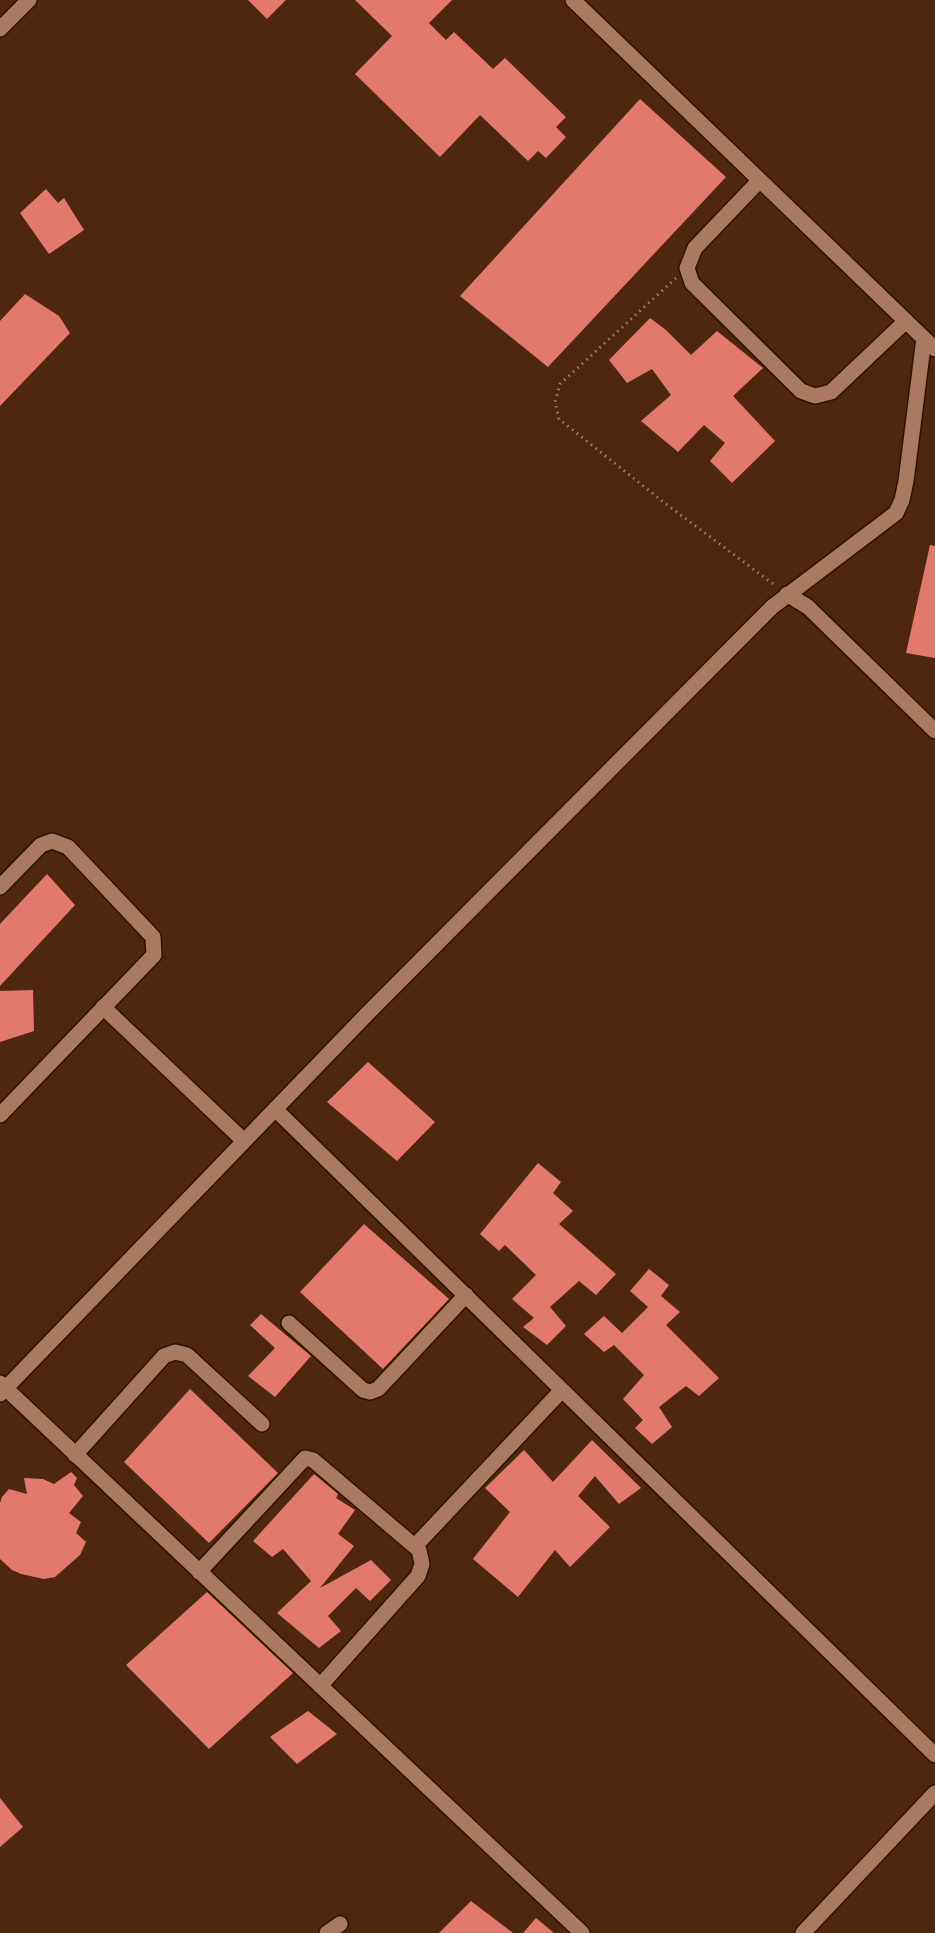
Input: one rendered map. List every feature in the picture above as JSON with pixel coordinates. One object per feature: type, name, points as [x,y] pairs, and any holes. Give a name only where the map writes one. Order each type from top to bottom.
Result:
[{"type":"lane","points":[[0,29],[28,0]]},
{"type":"lane","points":[[573,0],[929,343],[902,500],[896,513],[772,607],[376,1004],[2,1389],[75,1455],[582,1933]]},
{"type":"lane","points":[[759,180],[695,248],[687,268],[692,283],[801,391],[815,396],[831,392],[906,321]]},
{"type":"lane","points":[[787,594],[808,607],[935,731]]},
{"type":"lane","points":[[0,887],[41,844],[52,841],[68,847],[153,937],[154,955],[0,1115]]},
{"type":"lane","points":[[103,1007],[244,1141]]},
{"type":"lane","points":[[275,1109],[935,1755]]},
{"type":"lane","points":[[289,1323],[363,1390],[370,1392],[378,1389],[465,1295]]},
{"type":"lane","points":[[75,1455],[164,1356],[175,1352],[187,1355],[262,1424]]},
{"type":"lane","points":[[415,1546],[562,1390]]},
{"type":"lane","points":[[199,1572],[305,1458],[313,1460],[415,1546],[419,1550],[422,1564],[418,1576],[320,1686]]},
{"type":"lane","points":[[803,1933],[935,1793]]},
{"type":"path","points":[[687,268],[560,384],[555,402],[559,419],[666,504],[787,594]]},
{"type":"building","points":[[248,0],[286,0],[267,19]]},
{"type":"building","points":[[355,0],[452,0],[429,23],[446,40],[454,32],[493,69],[505,58],[566,117],[556,127],[566,137],[546,158],[538,151],[528,161],[480,115],[440,157],[355,74],[392,36]]},
{"type":"building","points":[[640,99],[726,177],[548,367],[460,296]]},
{"type":"building","points":[[46,189],[58,203],[64,198],[84,230],[49,254],[20,213]]},
{"type":"building","points":[[25,294],[59,316],[70,333],[0,406],[0,321]]},
{"type":"building","points":[[650,318],[666,330],[691,355],[717,331],[763,368],[733,396],[775,441],[732,483],[710,461],[725,443],[704,425],[678,452],[641,421],[671,395],[652,369],[627,383],[609,360]]},
{"type":"building","points":[[930,545],[935,546],[935,658],[906,653]]},
{"type":"building","points":[[47,874],[75,905],[0,986],[0,924]]},
{"type":"building","points":[[33,990],[34,1031],[0,1042],[0,991]]},
{"type":"building","points":[[368,1062],[435,1122],[397,1161],[327,1102]]},
{"type":"building","points":[[538,1163],[561,1182],[553,1193],[573,1211],[559,1224],[616,1274],[596,1295],[579,1281],[550,1307],[566,1326],[547,1345],[523,1327],[534,1318],[512,1299],[536,1275],[505,1245],[499,1251],[480,1234]]},
{"type":"building","points":[[364,1224],[449,1299],[383,1369],[300,1292]]},
{"type":"building","points":[[649,1269],[669,1285],[661,1296],[680,1312],[666,1325],[719,1378],[699,1396],[686,1386],[659,1407],[672,1427],[652,1444],[635,1428],[643,1420],[623,1399],[644,1375],[614,1345],[604,1352],[584,1334],[604,1316],[622,1333],[648,1307],[630,1291]]},
{"type":"building","points":[[261,1314],[311,1356],[275,1397],[248,1376],[275,1348],[250,1325]]},
{"type":"building","points":[[190,1389],[278,1473],[209,1543],[124,1462]]},
{"type":"building","points":[[592,1440],[641,1488],[619,1504],[595,1476],[578,1496],[610,1527],[570,1567],[555,1550],[518,1597],[473,1559],[510,1512],[485,1488],[524,1450],[553,1482]]},
{"type":"building","points":[[71,1472],[77,1478],[74,1485],[83,1496],[69,1513],[81,1522],[76,1533],[86,1542],[80,1555],[55,1577],[44,1579],[12,1570],[0,1559],[0,1503],[2,1497],[9,1489],[27,1494],[24,1478],[43,1479],[54,1484]]},
{"type":"building","points":[[314,1474],[338,1494],[336,1498],[355,1510],[338,1534],[354,1546],[320,1588],[371,1560],[391,1580],[370,1601],[356,1588],[328,1616],[341,1631],[319,1648],[277,1613],[311,1581],[283,1549],[272,1557],[253,1541]]},
{"type":"building","points":[[207,1592],[293,1673],[209,1749],[126,1665]]},
{"type":"building","points":[[308,1711],[337,1734],[297,1764],[270,1737]]},
{"type":"building","points":[[0,1798],[23,1827],[0,1847]]},
{"type":"building","points":[[471,1901],[513,1933],[439,1933]]},
{"type":"building","points":[[536,1918],[554,1933],[523,1933]]}]
